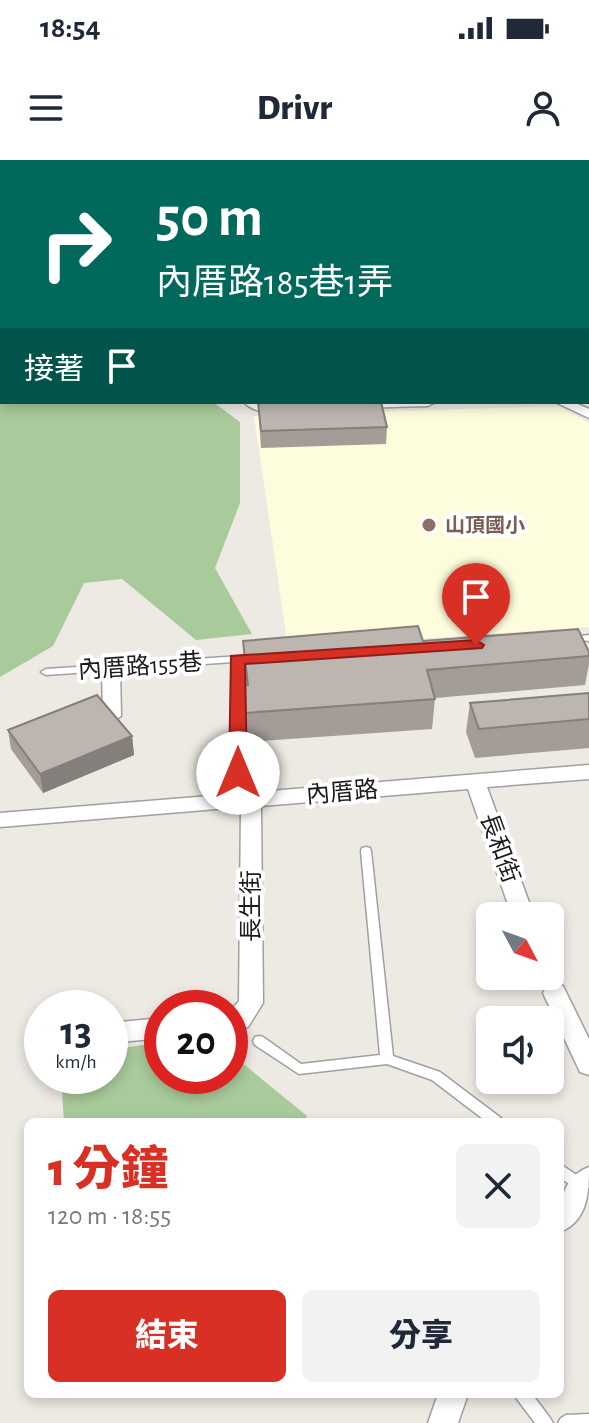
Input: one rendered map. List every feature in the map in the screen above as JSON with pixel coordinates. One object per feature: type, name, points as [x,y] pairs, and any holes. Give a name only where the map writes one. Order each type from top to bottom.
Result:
[{"type":"street","points":[[255,404],[263,408],[304,406]]},
{"type":"street","points":[[566,404],[589,414]]},
{"type":"street","points":[[111,668],[112,716]]},
{"type":"street","name":"內厝路","points":[[0,820],[589,772]]},
{"type":"street","name":"長和街","points":[[475,781],[518,902]]},
{"type":"street","name":"長生街","points":[[244,800],[251,1003],[248,1006]]},
{"type":"street","points":[[555,993],[589,1065]]},
{"type":"street","points":[[564,1213],[586,1183]]},
{"type":"street","points":[[443,1423],[452,1398]]},
{"type":"lane","points":[[237,660],[268,658]]},
{"type":"lane","name":"內厝路155巷","points":[[46,672],[237,660],[244,800]]},
{"type":"lane","points":[[366,851],[387,1059]]},
{"type":"lane","points":[[259,1041],[299,1069],[387,1059],[436,1076],[492,1118]]},
{"type":"lane","points":[[564,1172],[586,1183]]},
{"type":"lane","points":[[525,1398],[545,1423]]},
{"type":"lane","points":[[566,1423],[589,1422]]},
{"type":"shaded area","name":"山頂國小","points":[[558,406],[589,423],[589,627],[288,648],[254,416]]},
{"type":"green space","points":[[0,404],[216,404],[240,422],[240,503],[215,568],[252,634],[196,640],[122,579],[84,583],[53,646],[0,677]]},
{"type":"green space","points":[[144,1045],[144,1094],[248,1094],[248,1068],[307,1116],[306,1118],[64,1118],[62,1094],[128,1094],[128,1047]]},
{"type":"building","points":[[258,404],[381,404],[387,427],[261,431]]},
{"type":"building","points":[[418,626],[423,641],[578,629],[589,656],[427,670],[435,699],[245,713],[244,685],[248,685],[243,641]]},
{"type":"building","points":[[589,693],[589,719],[479,729],[470,703]]},
{"type":"building","points":[[97,695],[132,736],[40,774],[8,730]]},
{"type":"place","name":"山頂國小","points":[[429,525]]},
{"type":"route","points":[[238,773],[237,660],[476,645]]}]
